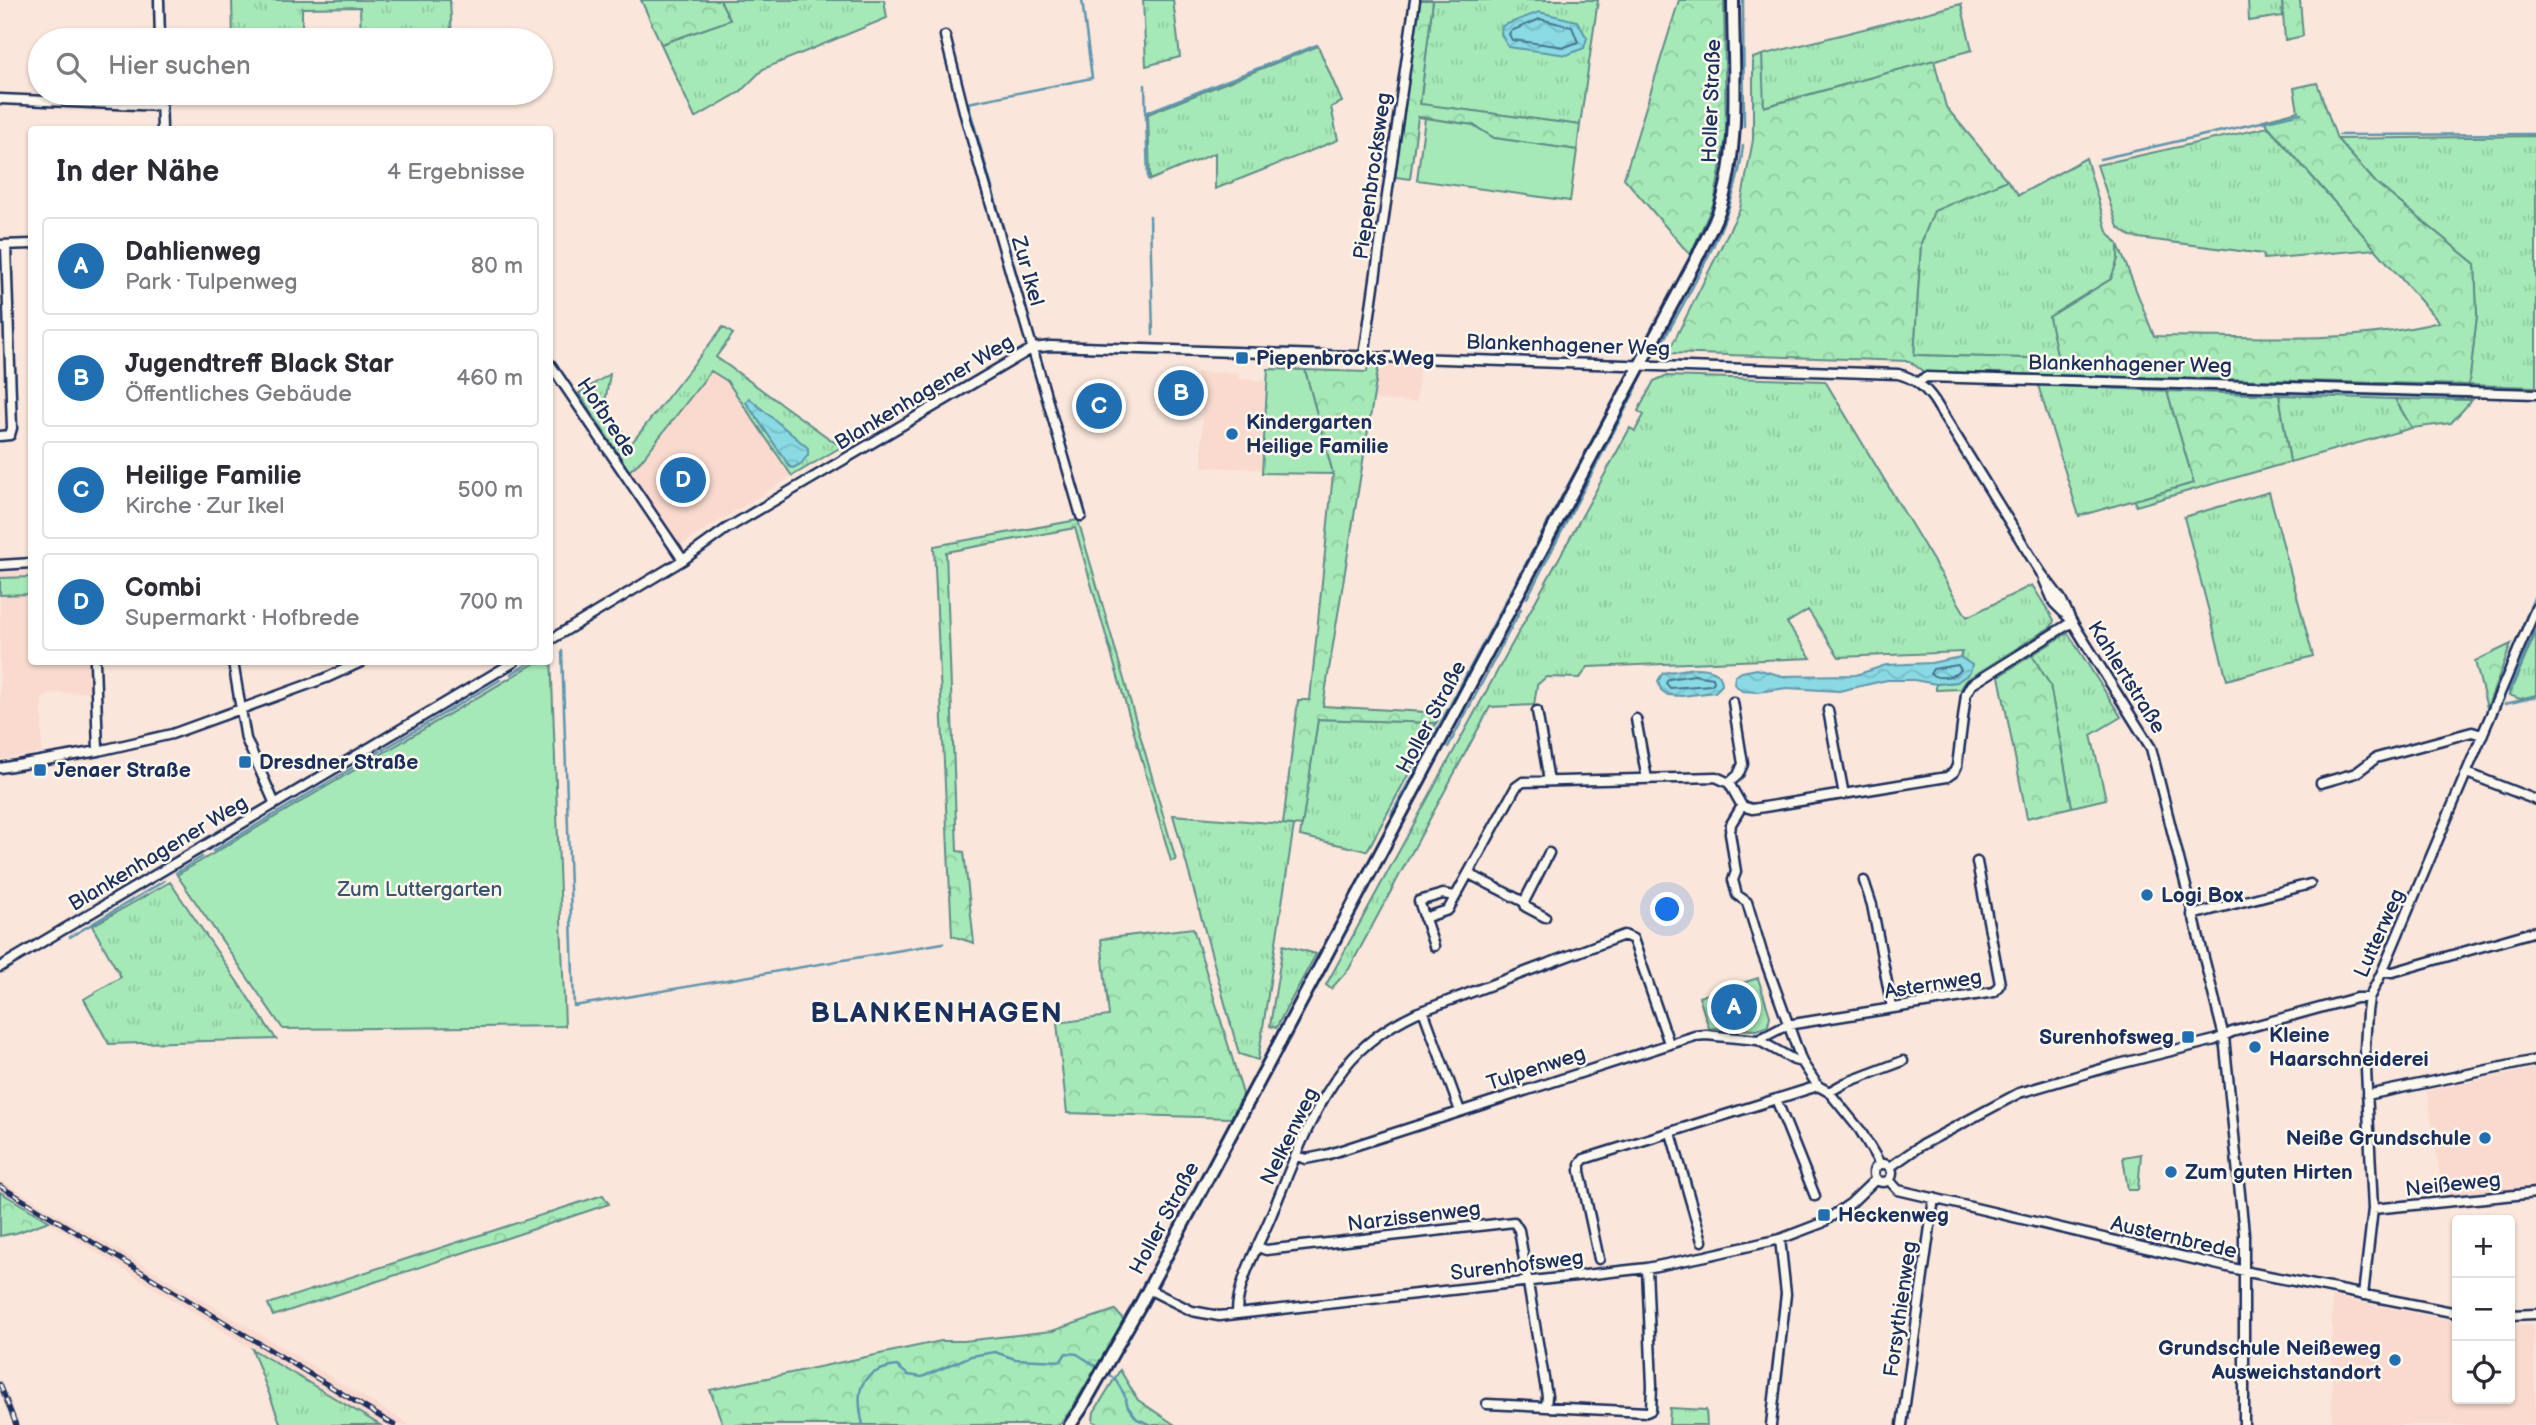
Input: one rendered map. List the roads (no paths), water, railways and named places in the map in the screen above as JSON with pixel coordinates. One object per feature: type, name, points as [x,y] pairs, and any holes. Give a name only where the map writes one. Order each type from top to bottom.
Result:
[{"type":"street","points":[[159,0],[160,28]]},
{"type":"street","name":"Piepenbrocksweg","points":[[1364,356],[1415,0]]},
{"type":"street","name":"Holler Straße","points":[[1070,1425],[1148,1289],[1642,364],[1721,206],[1730,169],[1733,136],[1733,0]]},
{"type":"street","name":"Zur Ikel","points":[[945,36],[966,119],[1081,516]]},
{"type":"street","points":[[0,99],[28,100]]},
{"type":"street","points":[[139,105],[162,106],[162,126]]},
{"type":"street","points":[[0,436],[10,435],[12,428],[3,245],[28,244]]},
{"type":"street","name":"Blankenhagener Weg","points":[[553,638],[683,560],[726,529],[1033,348],[1102,347],[1898,374],[1919,383],[1925,377],[2536,394]]},
{"type":"street","name":"Hofbrede","points":[[553,367],[683,560]]},
{"type":"street","name":"Kahlertstraße","points":[[1919,383],[1934,400],[2041,573],[2053,603],[2071,621],[2151,748],[2224,1037],[2244,1233],[2246,1425]]},
{"type":"street","points":[[0,565],[28,563]]},
{"type":"street","name":"Lutterweg","points":[[2364,1295],[2373,1209],[2365,1049],[2369,998],[2536,608]]},
{"type":"street","points":[[1424,918],[1448,910],[1516,787],[1523,782],[1716,777],[1729,783],[1742,806],[1752,809],[1947,777],[1957,766],[1966,694],[1970,685],[2071,621]]},
{"type":"street","points":[[95,665],[98,751]]},
{"type":"street","points":[[234,665],[246,739],[275,804]]},
{"type":"street","points":[[0,768],[98,751],[172,734],[242,710],[354,665]]},
{"type":"street","name":"Blankenhagener Weg","points":[[0,967],[509,665]]},
{"type":"street","points":[[1729,783],[1738,775],[1743,764],[1733,702]]},
{"type":"street","points":[[1828,710],[1844,794]]},
{"type":"street","points":[[1537,711],[1549,781]]},
{"type":"street","points":[[1636,719],[1647,779]]},
{"type":"street","points":[[2321,783],[2356,774],[2376,758],[2472,732],[2482,735]]},
{"type":"street","points":[[2467,773],[2536,800]]},
{"type":"street","points":[[1742,806],[1731,824],[1735,872],[1733,880],[1737,895],[1747,902],[1787,1025],[1802,1062],[1818,1086],[1829,1092],[1860,1130],[1880,1164],[1890,1167]]},
{"type":"street","points":[[1524,902],[1549,853]]},
{"type":"street","name":"Asternweg","points":[[1787,1025],[1994,992],[1998,989],[2000,984],[1977,862]]},
{"type":"street","points":[[1469,874],[1524,902],[1545,917]]},
{"type":"street","points":[[1864,881],[1872,905],[1892,1008]]},
{"type":"street","points":[[2192,915],[2310,884]]},
{"type":"street","points":[[1434,946],[1419,901],[1443,894],[1455,896]]},
{"type":"street","points":[[2382,972],[2393,972],[2536,931]]},
{"type":"street","name":"Nelkenweg","points":[[1237,1314],[1237,1304],[1258,1247],[1308,1130],[1345,1067],[1368,1042],[1389,1026],[1423,1010],[1624,935],[1633,939],[1669,1043]]},
{"type":"street","points":[[1890,1167],[1920,1146],[2019,1093],[2344,1001],[2369,998]]},
{"type":"street","points":[[1423,1010],[1460,1111]]},
{"type":"street","points":[[1758,1040],[1787,1025]]},
{"type":"street","name":"Tulpenweg","points":[[1297,1156],[1306,1159],[1326,1155],[1669,1043],[1706,1035],[1758,1040]]},
{"type":"street","points":[[1758,1040],[1802,1062]]},
{"type":"street","points":[[2367,1095],[2536,1060]]},
{"type":"street","points":[[1829,1092],[1845,1083],[1903,1061]]},
{"type":"street","points":[[1599,1259],[1580,1164],[1584,1159],[1818,1086]]},
{"type":"street","points":[[1776,1099],[1815,1196]]},
{"type":"street","points":[[1671,1133],[1702,1241]]},
{"type":"street","points":[[1880,1164],[1873,1171],[1876,1179],[1882,1182],[1889,1180],[1892,1174],[1890,1167]]},
{"type":"street","name":"Surenhofsweg","points":[[1148,1289],[1203,1314],[1219,1316],[1647,1268],[1780,1240],[1822,1223],[1851,1203],[1876,1179]]},
{"type":"street","name":"Austernbrede","points":[[1889,1180],[1898,1190],[2245,1271],[2452,1312]]},
{"type":"street","name":"Neißeweg","points":[[2373,1209],[2536,1193]]},
{"type":"street","name":"Forsythienweg","points":[[1902,1425],[1934,1198]]},
{"type":"street","name":"Narzissenweg","points":[[1258,1247],[1266,1250],[1514,1222],[1519,1230],[1527,1281]]},
{"type":"street","points":[[1771,1425],[1786,1294],[1780,1240]]},
{"type":"street","points":[[1487,1404],[1647,1412],[1651,1410],[1653,1386],[1647,1268]]},
{"type":"street","points":[[1527,1281],[1547,1396],[1546,1407]]},
{"type":"street","points":[[2515,1315],[2536,1314]]},
{"type":"water","points":[[1539,12],[1577,21],[1587,38],[1584,48],[1567,55],[1508,47],[1501,34],[1502,26]]},
{"type":"water","points":[[749,398],[808,448],[808,455],[801,464],[790,467],[746,402]]},
{"type":"water","points":[[1960,657],[1972,665],[1970,673],[1957,682],[1936,684],[1914,680],[1887,680],[1839,691],[1787,688],[1758,692],[1742,691],[1734,684],[1735,676],[1757,669],[1782,676],[1856,675],[1886,665],[1931,663]]},
{"type":"water","points":[[1694,668],[1708,669],[1716,673],[1722,685],[1715,692],[1682,696],[1668,695],[1661,690],[1658,681],[1663,673]]},
{"type":"waterway","points":[[1032,329],[968,103],[1092,78],[1082,0]]},
{"type":"waterway","points":[[1743,0],[1744,126]]},
{"type":"waterway","points":[[1145,113],[1317,45]]},
{"type":"waterway","points":[[1145,85],[1148,179]]},
{"type":"waterway","points":[[2100,159],[2301,113]]},
{"type":"waterway","points":[[2339,135],[2536,134]]},
{"type":"waterway","points":[[1662,343],[1723,223],[1739,173],[1743,146]]},
{"type":"waterway","points":[[1150,216],[1153,335]]},
{"type":"waterway","points":[[1391,815],[1621,386]]},
{"type":"waterway","points":[[1527,598],[1637,387]]},
{"type":"waterway","points":[[2110,388],[2463,398]]},
{"type":"waterway","points":[[2491,703],[2536,593]]},
{"type":"waterway","points":[[1448,747],[1521,609]]},
{"type":"waterway","points":[[2509,692],[2536,627]]},
{"type":"waterway","points":[[562,651],[574,1006],[943,943]]},
{"type":"waterway","points":[[511,674],[526,665]]},
{"type":"waterway","points":[[213,851],[500,680]]},
{"type":"waterway","points":[[2505,704],[2536,697]]},
{"type":"waterway","points":[[176,873],[202,857]]},
{"type":"waterway","points":[[70,937],[164,881]]},
{"type":"waterway","points":[[863,1425],[859,1402],[862,1385],[867,1378],[884,1369],[897,1366],[908,1375],[922,1377],[971,1356],[995,1352],[1015,1359],[1061,1361],[1066,1353],[1077,1354],[1101,1369]]},
{"type":"waterway","points":[[1106,1373],[1115,1379],[1128,1407],[1137,1419],[1152,1425]]},
{"type":"railway","points":[[0,1186],[394,1425]]},
{"type":"railway","points":[[0,1384],[16,1425]]},
{"type":"place","name":"Piepenbrocks Weg","points":[[1242,358]]},
{"type":"place","name":"Jugendtreff Black Star","points":[[1181,393]]},
{"type":"place","name":"Heilige Familie","points":[[1099,406]]},
{"type":"place","name":"Kindergarten Heilige Familie","points":[[1232,434]]},
{"type":"place","name":"Combi","points":[[683,480]]},
{"type":"place","name":"Dresdner Straße","points":[[245,762]]},
{"type":"place","name":"Jenaer Straße","points":[[40,770]]},
{"type":"place","name":"Logi Box","points":[[2147,895]]},
{"type":"place","name":"Dahlienweg","points":[[1734,1007]]},
{"type":"place","name":"Surenhofsweg","points":[[2188,1037]]},
{"type":"place","name":"Kleine Haarschneiderei","points":[[2255,1047]]},
{"type":"place","name":"Neiße Grundschule","points":[[2485,1138]]},
{"type":"place","name":"Zum guten Hirten","points":[[2171,1172]]},
{"type":"place","name":"Heckenweg","points":[[1824,1215]]},
{"type":"place","name":"Grundschule Neißeweg Ausweichstandort","points":[[2395,1360]]},
{"type":"district","name":"BLANKENHAGEN","points":[[937,1012]]},
{"type":"park label","name":"Zum Luttergarten","points":[[420,889]]}]
